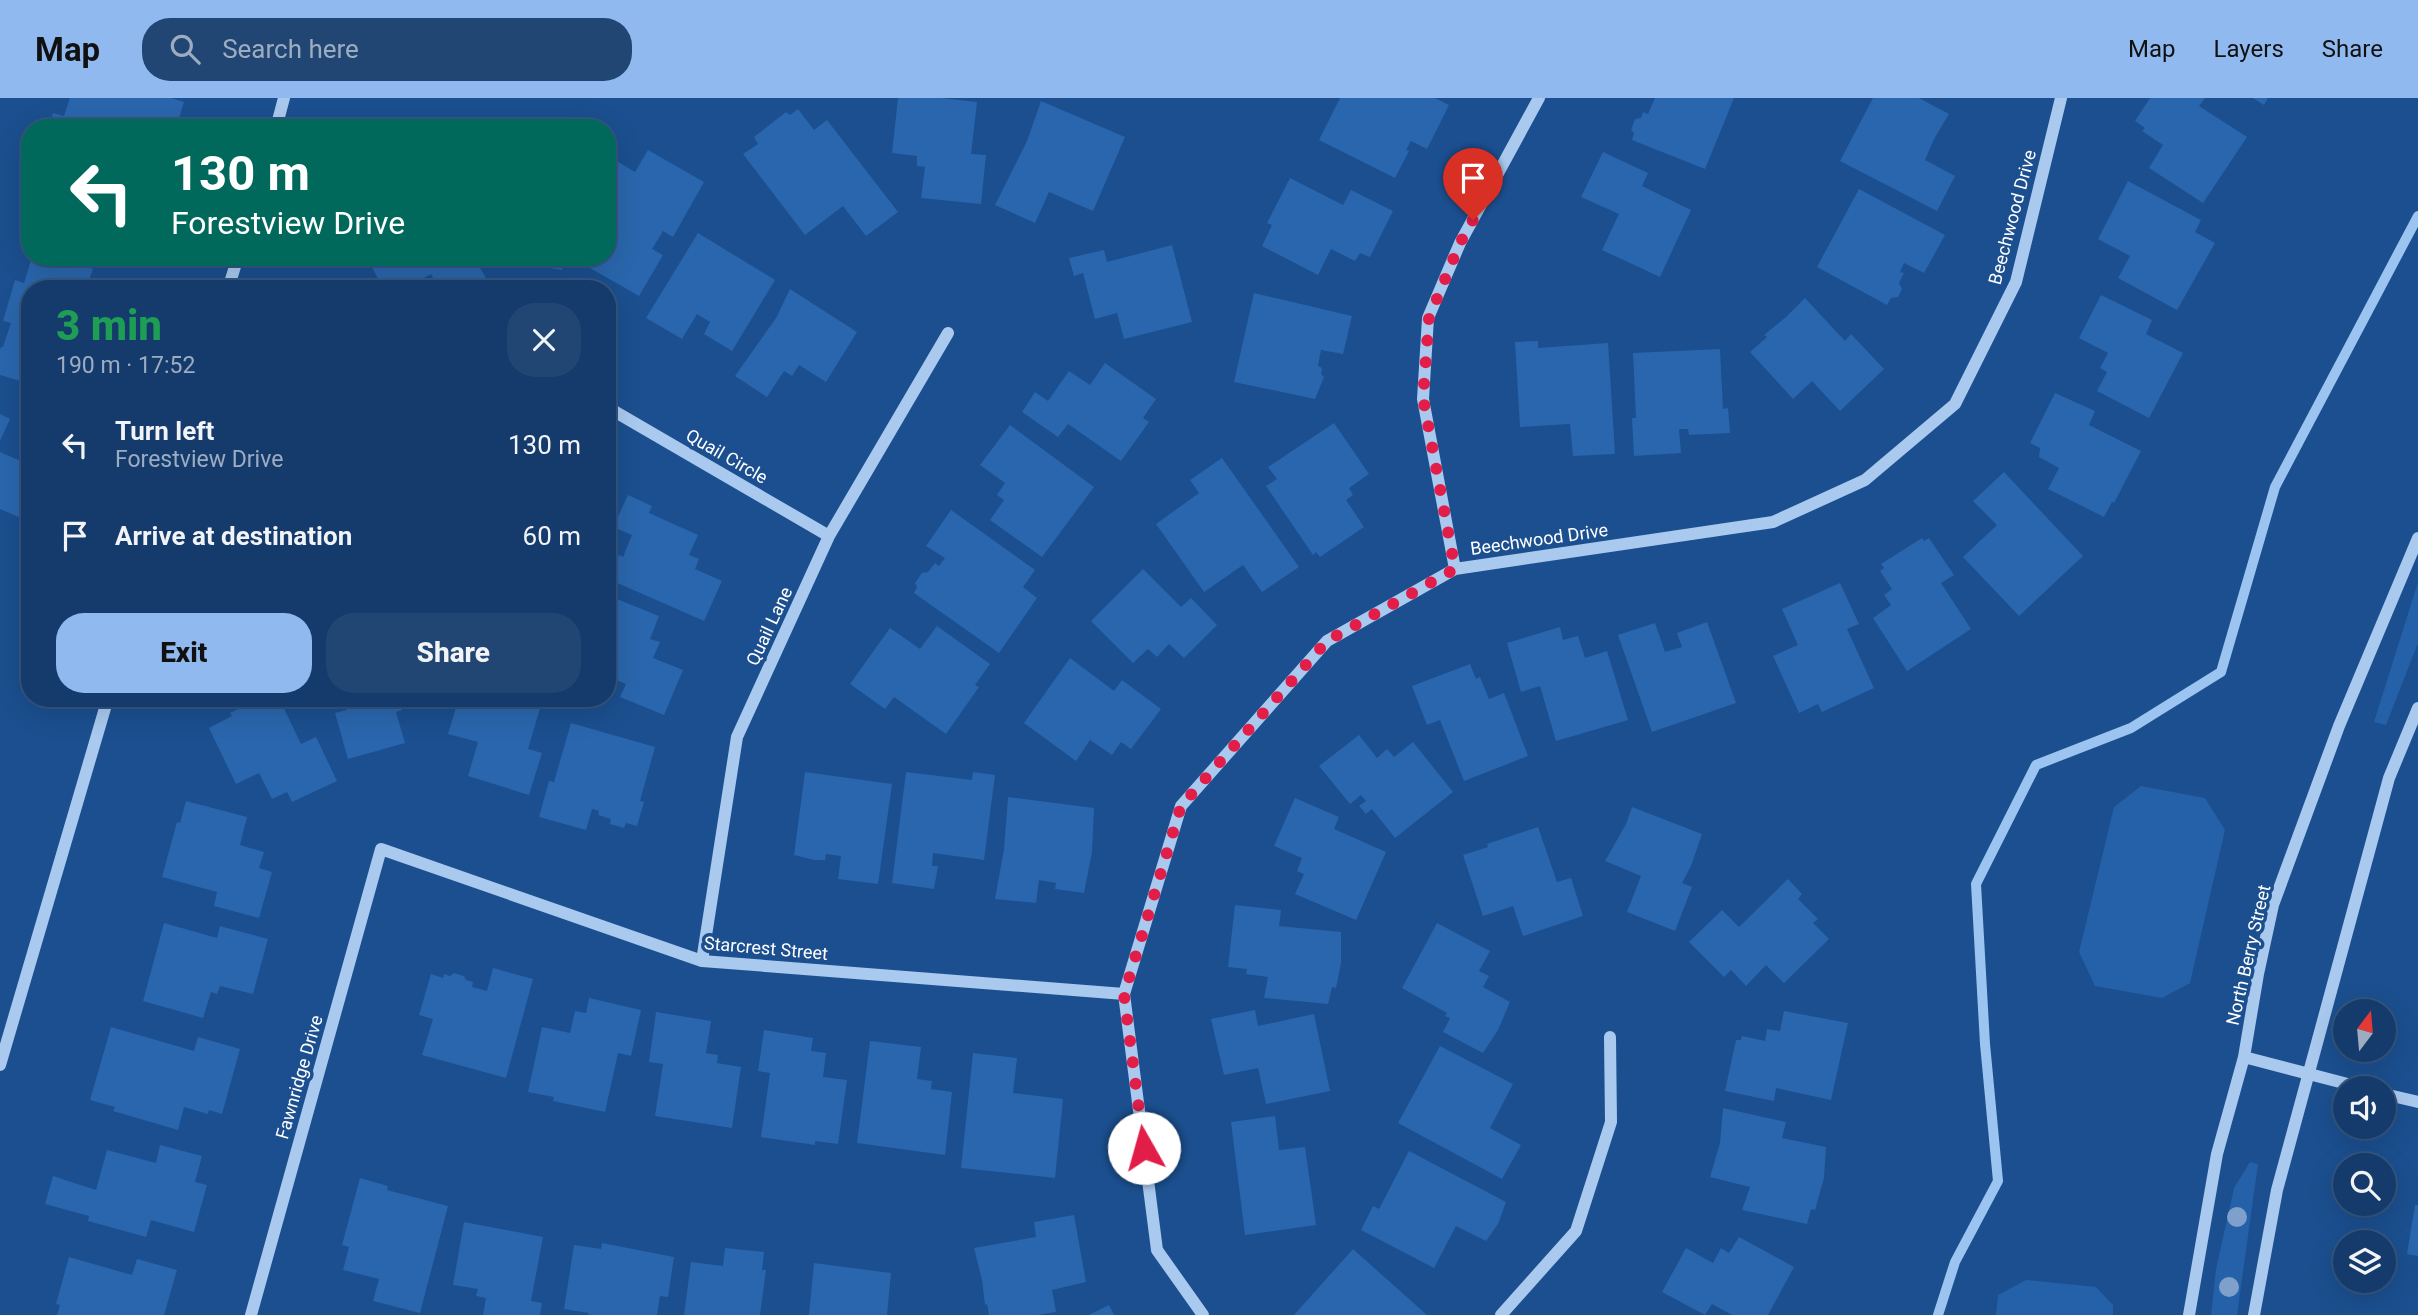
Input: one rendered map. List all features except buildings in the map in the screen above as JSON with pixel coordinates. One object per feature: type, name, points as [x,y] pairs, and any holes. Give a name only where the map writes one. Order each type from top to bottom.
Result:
[{"type":"street","points":[[278,119],[284,98]]},
{"type":"street","points":[[1455,569],[1423,398],[1429,318],[1460,243],[1539,98]]},
{"type":"street","name":"Beechwood Drive","points":[[1203,1315],[1157,1251],[1124,995],[1181,806],[1327,641],[1455,569],[1773,522],[1865,480],[1955,404],[2016,282],[2061,98]]},
{"type":"street","name":"Quail Lane","points":[[702,961],[737,737],[830,536],[948,333]]},
{"type":"street","name":"Quail Circle","points":[[616,412],[830,536]]},
{"type":"street","name":"North Berry Street","points":[[2189,1315],[2217,1154],[2244,1057],[2273,905],[2339,726],[2418,538]]},
{"type":"street","points":[[0,1065],[105,707]]},
{"type":"street","points":[[2254,1315],[2277,1190],[2389,778],[2418,708]]},
{"type":"street","name":"Starcrest Street","points":[[381,849],[702,961],[1124,995]]},
{"type":"street","name":"Fawnridge Drive","points":[[251,1315],[381,849]]},
{"type":"street","points":[[1501,1315],[1576,1231],[1611,1122],[1610,1037]]},
{"type":"street","points":[[2244,1057],[2333,1081]]},
{"type":"street","points":[[2396,1097],[2418,1102]]},
{"type":"shaded area","points":[[2418,582],[2418,643],[2386,725],[2374,722]]},
{"type":"shaded area","points":[[2141,786],[2205,798],[2225,830],[2190,983],[2162,998],[2095,986],[2079,952],[2114,807]]},
{"type":"shaded area","points":[[2250,1162],[2258,1164],[2237,1315],[2211,1315],[2216,1269],[2234,1188]]},
{"type":"shaded area","points":[[2026,1280],[2096,1287],[2113,1305],[2113,1315],[1996,1315],[1998,1295]]},
{"type":"waterway","points":[[1938,1315],[1955,1262],[1998,1181],[1985,1044],[1976,884],[2036,765],[2131,728],[2221,672],[2275,487],[2418,216]]},
{"type":"route","points":[[1144,1148],[1124,995],[1181,806],[1327,641],[1455,569],[1423,398],[1429,318],[1460,243],[1473,220]]}]
